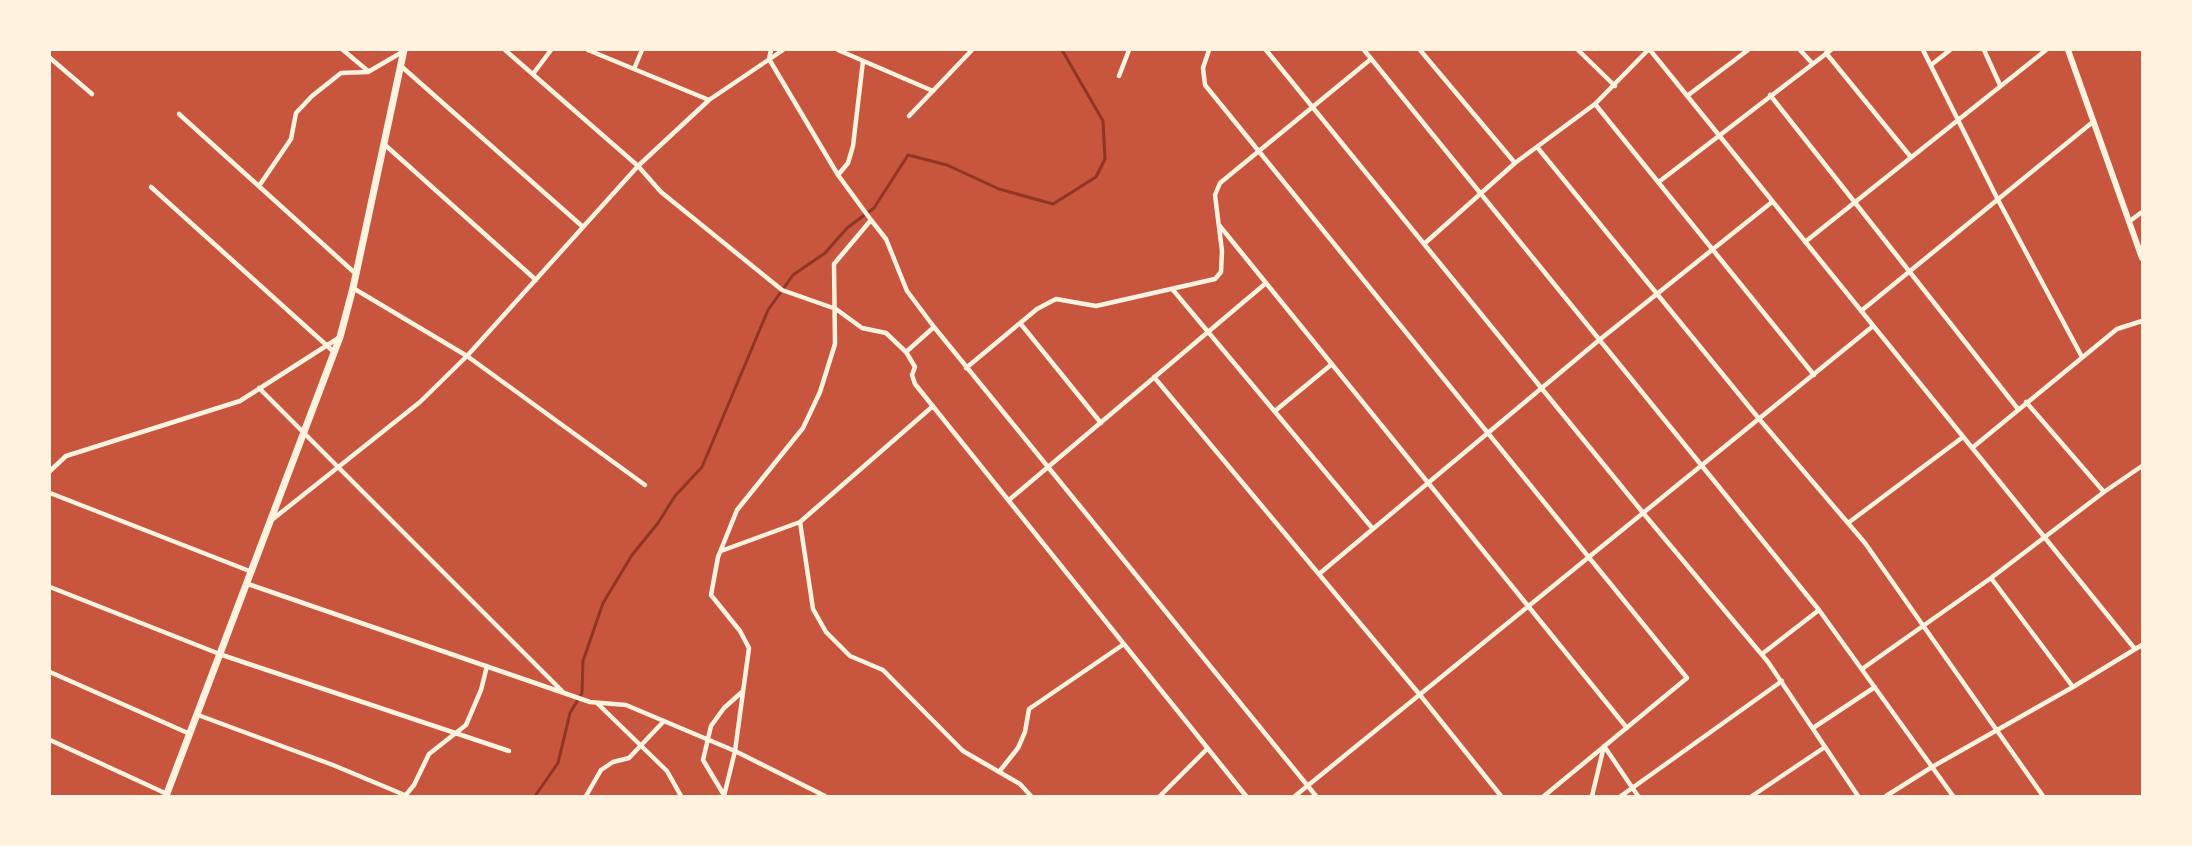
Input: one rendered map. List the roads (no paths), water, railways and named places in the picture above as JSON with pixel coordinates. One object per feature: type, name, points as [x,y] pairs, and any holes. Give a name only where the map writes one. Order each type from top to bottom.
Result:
[{"type":"main road","points":[[167,795],[222,655],[340,337],[353,288],[404,50]]},
{"type":"street","points":[[343,50],[368,72]]},
{"type":"street","points":[[259,186],[291,139],[296,113],[312,96],[341,73],[368,72],[404,50]]},
{"type":"street","points":[[505,50],[639,166],[661,192],[782,290],[836,309],[862,328],[886,333],[906,352],[915,367],[912,375],[915,384],[1246,796]]},
{"type":"street","points":[[533,74],[550,50]]},
{"type":"street","points":[[588,50],[709,100]]},
{"type":"street","points":[[634,69],[642,50]]},
{"type":"street","points":[[771,50],[769,59],[838,175],[886,239],[907,291],[966,368],[1316,796]]},
{"type":"street","points":[[272,520],[420,402],[467,356],[639,166],[709,100],[783,50]]},
{"type":"street","points":[[838,50],[933,91]]},
{"type":"street","points":[[909,116],[972,50]]},
{"type":"street","points":[[1119,76],[1129,50]]},
{"type":"street","points":[[1209,50],[1203,68],[1205,86],[1687,678],[1544,796]]},
{"type":"street","points":[[1266,50],[1644,514],[1762,654],[1858,796]]},
{"type":"street","points":[[1364,50],[1701,468],[1819,610],[1953,796]]},
{"type":"street","points":[[1420,50],[1515,163]]},
{"type":"street","points":[[1578,50],[1615,86]]},
{"type":"street","points":[[1424,244],[1515,163],[1595,104],[1649,50],[2135,649]]},
{"type":"street","points":[[1687,96],[1748,50]]},
{"type":"street","points":[[1800,50],[1812,63]]},
{"type":"street","points":[[1923,50],[1997,198],[2082,357]]},
{"type":"street","points":[[1931,65],[1950,50]]},
{"type":"street","points":[[1984,50],[2000,86]]},
{"type":"street","points":[[1805,242],[1910,156],[2046,50]]},
{"type":"street","points":[[2068,50],[2142,258]]},
{"type":"street","points":[[1660,181],[1828,51],[1910,156]]},
{"type":"street","points":[[50,58],[92,94]]},
{"type":"street","points":[[966,368],[1020,323],[1056,299],[1096,306],[1215,279],[1221,272],[1215,195],[1220,183],[1371,59]]},
{"type":"street","points":[[838,175],[848,163],[853,146],[863,61]]},
{"type":"street","points":[[401,66],[584,227]]},
{"type":"street","points":[[1770,95],[2018,409]]},
{"type":"street","points":[[1595,104],[1660,181],[1814,375]]},
{"type":"street","points":[[178,114],[356,274]]},
{"type":"street","points":[[1861,310],[2094,120]]},
{"type":"street","points":[[384,144],[536,280]]},
{"type":"street","points":[[1537,147],[1760,420],[1848,523],[1924,625],[2043,796]]},
{"type":"street","points":[[151,187],[334,352]]},
{"type":"street","points":[[1319,574],[1598,340],[1772,202]]},
{"type":"street","points":[[2130,221],[2142,212]]},
{"type":"street","points":[[724,796],[735,751],[749,648],[740,631],[711,595],[720,551],[736,510],[803,428],[820,392],[835,344],[834,264],[871,220]]},
{"type":"street","points":[[1219,225],[1627,728]]},
{"type":"street","points":[[1009,500],[1266,283]]},
{"type":"street","points":[[353,288],[467,356],[645,485]]},
{"type":"street","points":[[1173,290],[1373,529]]},
{"type":"street","points":[[1972,448],[2117,329],[2142,321]]},
{"type":"street","points":[[1020,323],[1101,423]]},
{"type":"street","points":[[1295,796],[1873,326]]},
{"type":"street","points":[[906,352],[934,327]]},
{"type":"street","points":[[50,471],[66,456],[240,401],[340,337]]},
{"type":"street","points":[[1275,411],[1332,364]]},
{"type":"street","points":[[1154,377],[1420,695],[1501,796]]},
{"type":"street","points":[[259,388],[564,693]]},
{"type":"street","points":[[2026,402],[2104,492]]},
{"type":"street","points":[[720,551],[800,522],[933,406]]},
{"type":"street","points":[[1848,523],[1963,437]]},
{"type":"street","points":[[1862,669],[1991,578],[2142,466]]},
{"type":"street","points":[[50,493],[252,573]]},
{"type":"street","points":[[800,522],[813,609],[826,632],[850,656],[883,670],[963,751],[1020,784],[1030,796]]},
{"type":"street","points":[[1991,578],[2073,687]]},
{"type":"street","points":[[248,584],[585,700],[626,705],[735,751],[825,796]]},
{"type":"street","points":[[50,587],[222,655],[509,751]]},
{"type":"street","points":[[1762,654],[1819,610]]},
{"type":"street","points":[[999,772],[1018,748],[1025,732],[1029,709],[1124,644]]},
{"type":"street","points":[[1886,796],[2142,645]]},
{"type":"street","points":[[198,715],[333,765],[406,796],[429,754],[443,740],[456,734],[466,725],[477,703],[487,666]]},
{"type":"street","points":[[50,672],[190,735]]},
{"type":"street","points":[[1621,796],[1782,681]]},
{"type":"street","points":[[1813,728],[1875,687]]},
{"type":"street","points":[[724,796],[703,760],[711,726],[724,708],[743,690]]},
{"type":"street","points":[[597,703],[667,771],[681,796]]},
{"type":"street","points":[[586,796],[601,770],[613,762],[629,758],[642,747],[664,721]]},
{"type":"street","points":[[50,740],[167,795]]},
{"type":"street","points":[[1605,746],[1638,796]]},
{"type":"street","points":[[1592,796],[1605,746]]},
{"type":"street","points":[[1752,796],[1825,747]]},
{"type":"street","points":[[1160,796],[1207,749]]},
{"type":"street","points":[[590,790],[594,796]]},
{"type":"waterway","points":[[535,796],[558,763],[570,713],[582,693],[583,661],[603,603],[632,555],[658,523],[675,496],[702,467],[768,310],[793,275],[825,253],[847,228],[874,208],[908,155],[947,165],[999,189],[1053,204],[1096,177],[1105,159],[1103,121],[1062,50]]}]
